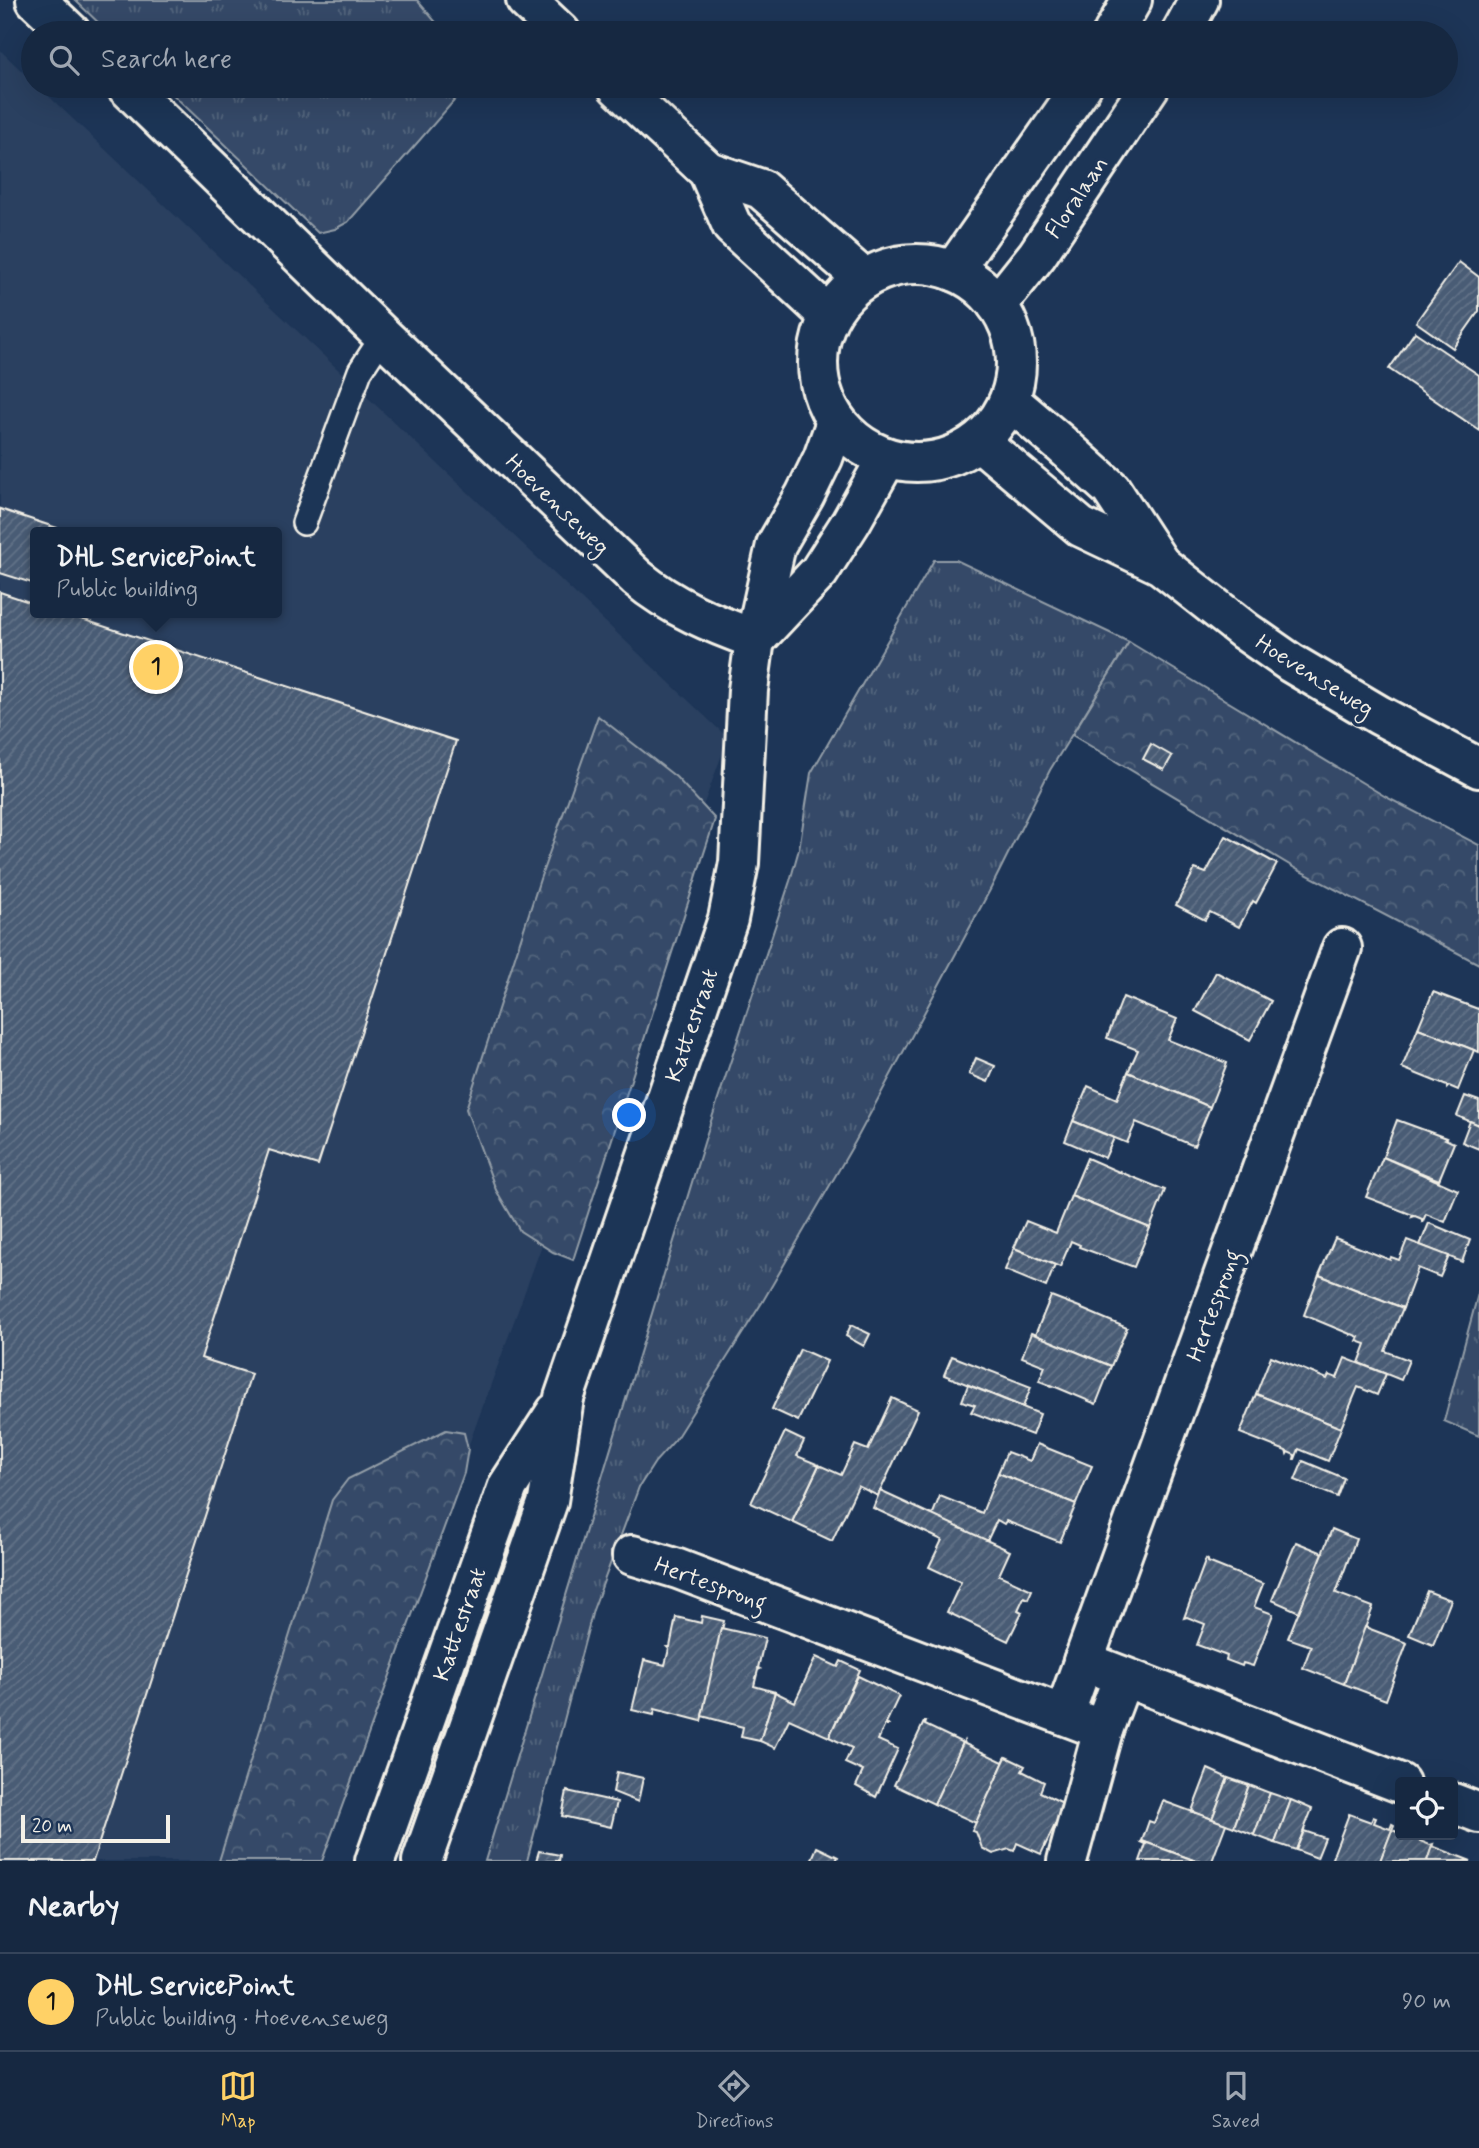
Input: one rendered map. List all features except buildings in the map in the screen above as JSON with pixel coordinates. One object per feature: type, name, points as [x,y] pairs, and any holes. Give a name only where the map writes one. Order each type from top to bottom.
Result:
[{"type":"street","points":[[36,0],[58,21]]},
{"type":"street","points":[[526,0],[548,21]]},
{"type":"street","points":[[1120,21],[1132,0]]},
{"type":"street","points":[[1188,21],[1199,0]]},
{"type":"street","name":"Hoevenseweg","points":[[137,98],[614,558],[649,588],[699,617],[755,639]]},
{"type":"street","points":[[630,98],[708,171],[732,226],[829,316]]},
{"type":"street","points":[[953,271],[1074,98]]},
{"type":"street","name":"Floralaan","points":[[997,305],[1037,254],[1142,98]]},
{"type":"street","points":[[708,171],[761,189],[864,279]]},
{"type":"street","points":[[907,265],[930,265],[953,271],[977,285],[997,305],[1008,327],[1015,351],[1015,376],[1009,400],[997,422],[979,441],[951,457],[919,463],[887,458],[857,443],[836,422],[823,398],[817,370],[819,342],[829,316],[844,296],[864,279],[907,265]]},
{"type":"street","name":"Hoevenseweg","points":[[1009,400],[1111,489],[1161,565]]},
{"type":"street","name":"Kattestraat","points":[[422,1861],[548,1501],[564,1398],[728,919],[739,863],[748,690],[755,639],[776,545],[805,495],[823,458],[836,422]]},
{"type":"street","name":"Hoevenseweg","points":[[979,441],[1081,527],[1161,565],[1245,631],[1291,663],[1379,715],[1479,768]]},
{"type":"street","points":[[755,639],[819,572],[887,458]]},
{"type":"street","name":"Hertesprong","points":[[1064,1715],[1342,948]]},
{"type":"street","name":"Kattestraat","points":[[375,1861],[508,1486],[564,1398]]},
{"type":"street","name":"Hertesprong","points":[[632,1555],[678,1569],[1103,1730]]},
{"type":"street","points":[[1083,1661],[1395,1781]]},
{"type":"street","points":[[1067,1861],[1103,1730],[1123,1678]]},
{"type":"street","points":[[1458,1804],[1479,1812]]},
{"type":"lane","points":[[304,523],[360,372],[383,336]]},
{"type":"shaded area","points":[[0,50],[21,70],[21,98],[51,98],[728,738],[316,1861],[0,1861]]},
{"type":"green space","points":[[75,0],[417,0],[435,21],[97,21]]},
{"type":"green space","points":[[177,98],[456,98],[348,222],[318,233]]},
{"type":"green space","points":[[934,560],[956,560],[1129,642],[1050,770],[991,888],[855,1142],[763,1301],[675,1440],[655,1462],[639,1487],[593,1610],[527,1861],[485,1861],[707,1133],[790,881],[799,849],[811,773]]},
{"type":"green space","points":[[1129,642],[1386,797],[1479,845],[1479,964],[1298,870],[1072,735]]},
{"type":"green space","points":[[598,716],[676,777],[715,819],[573,1260],[553,1252],[520,1231],[496,1190],[466,1109],[540,879]]},
{"type":"green space","points":[[1479,1290],[1479,1436],[1444,1421]]},
{"type":"green space","points":[[446,1430],[464,1433],[468,1449],[464,1473],[322,1861],[219,1861],[332,1500],[348,1479]]},
{"type":"place","name":"DHL ServicePoint","points":[[156,667]]}]
